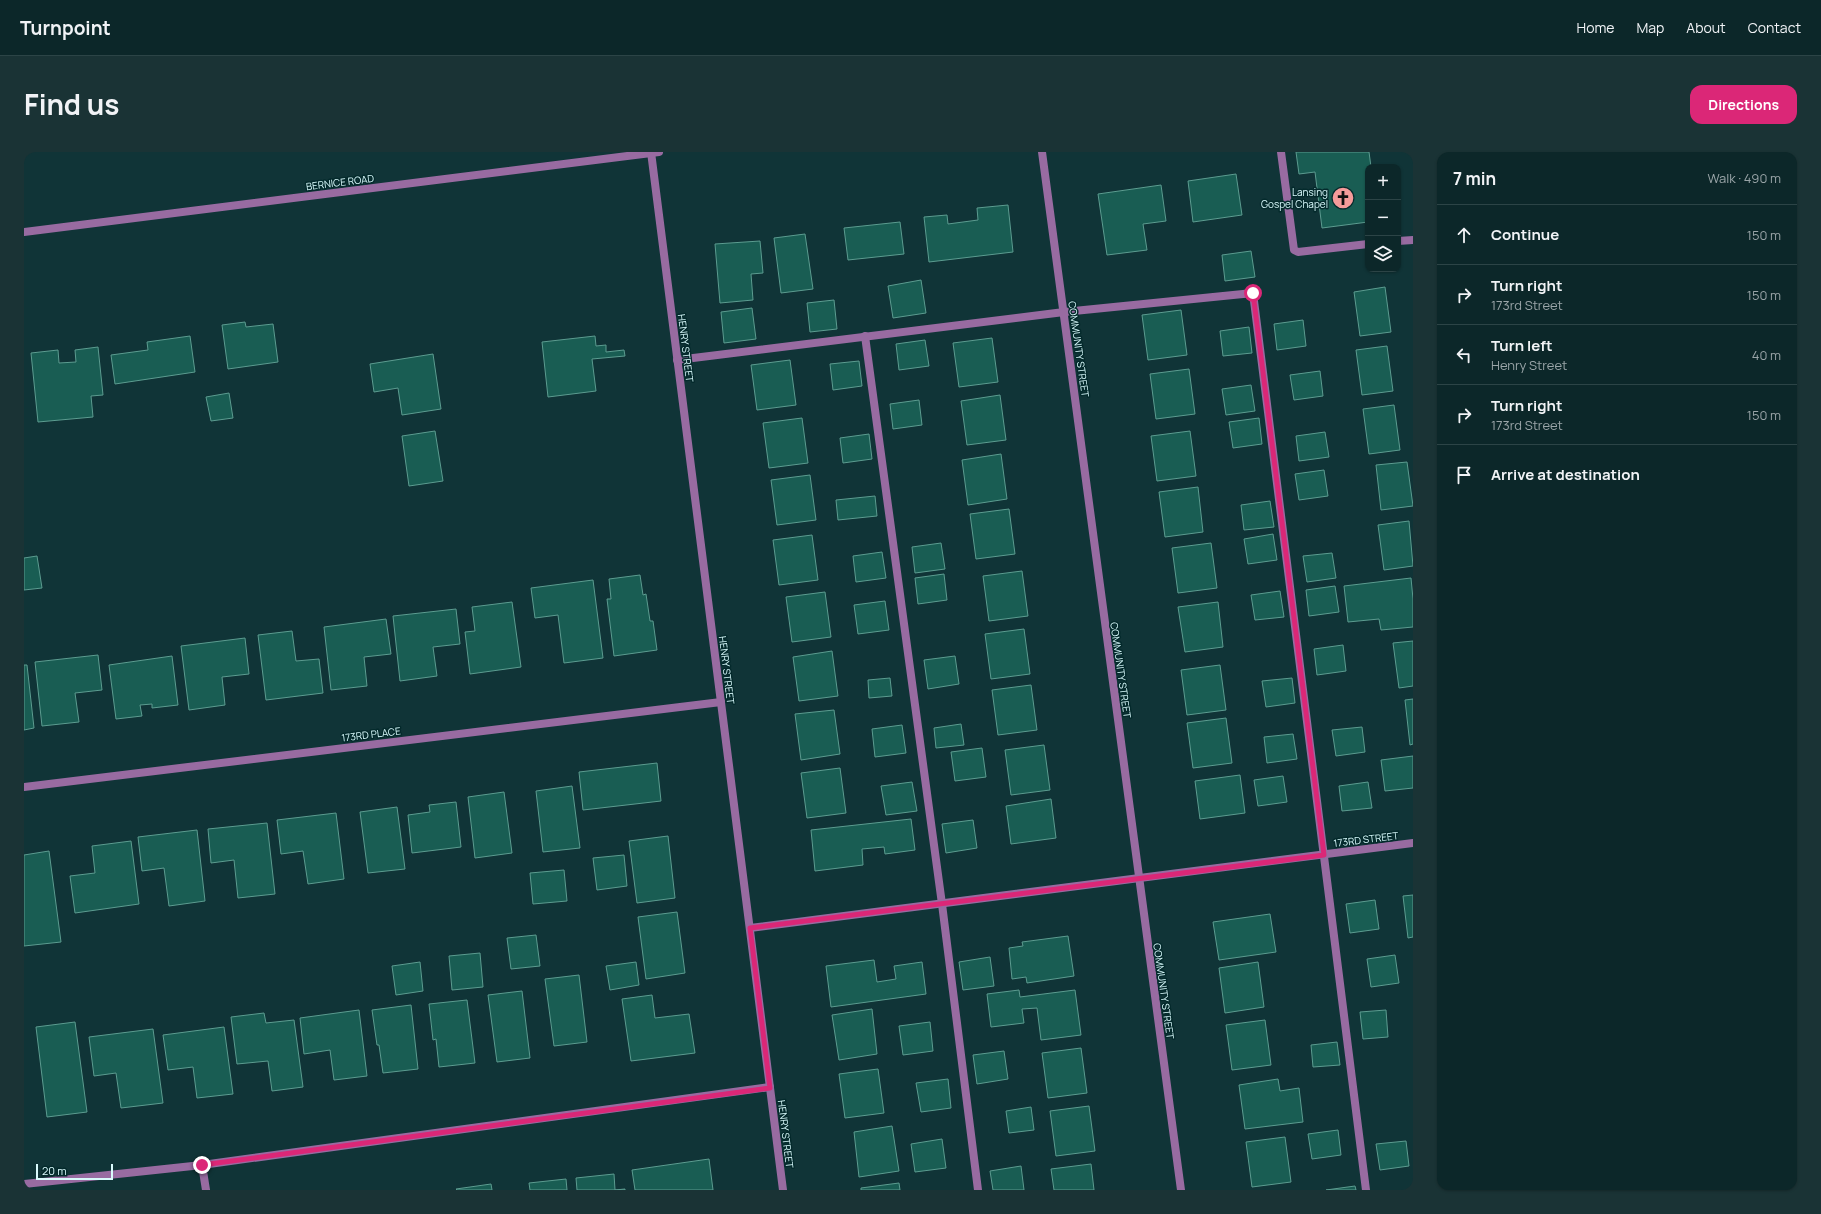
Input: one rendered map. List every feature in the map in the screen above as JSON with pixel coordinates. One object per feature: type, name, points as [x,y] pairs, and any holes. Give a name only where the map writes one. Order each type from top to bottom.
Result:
[{"type":"street","name":"BERNICE ROAD","points":[[24,232],[654,152]]},
{"type":"street","name":"HENRY STREET","points":[[654,152],[677,360],[783,1190]]},
{"type":"street","name":"COMMUNITY STREET","points":[[1042,152],[1180,1190]]},
{"type":"street","points":[[1281,152],[1294,250],[1298,252],[1365,244]]},
{"type":"street","points":[[1401,241],[1413,240]]},
{"type":"street","points":[[677,360],[1064,312],[1253,293],[1366,1190]]},
{"type":"street","points":[[865,336],[942,904],[978,1190]]},
{"type":"street","name":"173RD PLACE","points":[[24,787],[721,702]]},
{"type":"street","name":"173RD STREET","points":[[750,928],[1413,843]]},
{"type":"street","points":[[24,1184],[202,1165],[770,1088]]},
{"type":"street","points":[[202,1165],[206,1190]]},
{"type":"building","name":"Lansing Gospel Chapel","points":[[1296,152],[1369,152],[1371,164],[1365,164],[1365,222],[1322,228],[1315,172],[1299,174]]},
{"type":"building","points":[[1236,174],[1242,215],[1193,222],[1188,181]]},
{"type":"building","points":[[1161,185],[1166,221],[1143,224],[1147,250],[1107,255],[1098,194]]},
{"type":"building","points":[[1008,205],[1013,252],[929,262],[924,217],[947,215],[948,224],[978,220],[977,208]]},
{"type":"building","points":[[900,222],[904,254],[848,260],[844,228]]},
{"type":"building","points":[[805,234],[813,289],[781,293],[774,238]]},
{"type":"building","points":[[760,241],[763,273],[751,274],[753,300],[720,303],[715,244]]},
{"type":"building","points":[[1251,251],[1255,277],[1225,281],[1222,255]]},
{"type":"building","points":[[921,280],[926,313],[893,318],[888,286]]},
{"type":"building","points":[[1385,287],[1391,332],[1360,336],[1354,292]]},
{"type":"building","points":[[834,300],[837,329],[810,332],[807,303]]},
{"type":"building","points":[[752,308],[756,339],[724,343],[721,312]]},
{"type":"building","points":[[1181,310],[1187,355],[1148,360],[1142,315]]},
{"type":"building","points":[[1303,320],[1306,346],[1277,350],[1274,324]]},
{"type":"building","points":[[245,322],[246,327],[273,324],[278,362],[228,369],[222,325]]},
{"type":"building","points":[[1249,327],[1252,353],[1223,356],[1220,331]]},
{"type":"building","points":[[190,336],[195,372],[115,384],[111,355],[148,350],[147,342]]},
{"type":"building","points":[[595,336],[596,346],[606,345],[606,352],[624,350],[625,356],[592,359],[596,391],[548,397],[542,342]]},
{"type":"building","points":[[992,338],[998,382],[959,387],[953,343]]},
{"type":"building","points":[[925,340],[929,366],[899,370],[896,344]]},
{"type":"building","points":[[1387,346],[1393,391],[1362,395],[1356,350]]},
{"type":"building","points":[[98,347],[103,395],[91,396],[93,417],[38,422],[31,353],[58,350],[59,363],[76,362],[75,350]]},
{"type":"building","points":[[433,354],[441,409],[402,415],[398,388],[374,392],[370,364]]},
{"type":"building","points":[[790,360],[796,405],[757,410],[751,365]]},
{"type":"building","points":[[859,361],[862,386],[833,390],[830,364]]},
{"type":"building","points":[[1189,369],[1195,414],[1156,419],[1150,374]]},
{"type":"building","points":[[1320,371],[1323,396],[1294,400],[1290,375]]},
{"type":"building","points":[[1251,385],[1255,411],[1226,415],[1222,389]]},
{"type":"building","points":[[229,393],[233,418],[211,421],[206,397]]},
{"type":"building","points":[[1000,395],[1006,440],[967,445],[961,401]]},
{"type":"building","points":[[919,400],[922,425],[893,429],[890,404]]},
{"type":"building","points":[[1394,405],[1400,450],[1369,454],[1363,409]]},
{"type":"building","points":[[802,418],[808,463],[769,468],[763,423]]},
{"type":"building","points":[[1259,418],[1262,444],[1233,448],[1229,422]]},
{"type":"building","points":[[435,431],[443,481],[409,486],[402,436]]},
{"type":"building","points":[[1190,431],[1196,476],[1157,481],[1151,436]]},
{"type":"building","points":[[1325,432],[1329,457],[1299,461],[1296,436]]},
{"type":"building","points":[[869,434],[872,459],[843,463],[840,438]]},
{"type":"building","points":[[1001,454],[1007,499],[968,505],[962,460]]},
{"type":"building","points":[[1407,462],[1413,506],[1381,510],[1376,465]]},
{"type":"building","points":[[1324,470],[1328,496],[1299,500],[1295,474]]},
{"type":"building","points":[[810,475],[816,520],[777,525],[771,480]]},
{"type":"building","points":[[1198,487],[1203,532],[1165,537],[1159,492]]},
{"type":"building","points":[[875,496],[877,516],[838,520],[836,500]]},
{"type":"building","points":[[1270,501],[1274,527],[1244,530],[1241,505]]},
{"type":"building","points":[[1009,509],[1015,554],[976,559],[970,514]]},
{"type":"building","points":[[1409,521],[1413,566],[1384,570],[1378,525]]},
{"type":"building","points":[[1273,534],[1277,560],[1248,564],[1244,539]]},
{"type":"building","points":[[812,535],[818,580],[779,585],[773,540]]},
{"type":"building","points":[[941,543],[945,569],[915,573],[912,547]]},
{"type":"building","points":[[1211,543],[1217,588],[1178,593],[1172,548]]},
{"type":"building","points":[[882,552],[886,578],[856,582],[853,556]]},
{"type":"building","points":[[1332,553],[1336,578],[1307,582],[1303,556]]},
{"type":"building","points":[[37,556],[42,588],[24,590],[24,558]]},
{"type":"building","points":[[1022,571],[1028,616],[989,621],[983,576]]},
{"type":"building","points":[[944,574],[947,600],[918,604],[915,578]]},
{"type":"building","points":[[640,575],[643,595],[646,594],[650,621],[653,621],[657,650],[614,656],[607,599],[611,599],[609,579]]},
{"type":"building","points":[[1411,578],[1413,627],[1381,630],[1379,619],[1348,622],[1344,586]]},
{"type":"building","points":[[593,580],[603,658],[564,663],[558,615],[535,618],[531,588]]},
{"type":"building","points":[[1335,586],[1339,612],[1309,616],[1306,590]]},
{"type":"building","points":[[1280,591],[1284,617],[1255,620],[1251,595]]},
{"type":"building","points":[[825,592],[831,637],[792,642],[786,597]]},
{"type":"building","points":[[885,601],[889,630],[858,634],[854,605]]},
{"type":"building","points":[[512,602],[521,667],[470,674],[465,632],[475,631],[472,607]]},
{"type":"building","points":[[1218,602],[1223,647],[1185,652],[1178,607]]},
{"type":"building","points":[[456,609],[460,644],[433,647],[437,676],[400,681],[393,616]]},
{"type":"building","points":[[386,619],[391,654],[364,657],[367,686],[331,690],[324,627]]},
{"type":"building","points":[[1024,629],[1030,674],[991,679],[985,634]]},
{"type":"building","points":[[292,631],[296,661],[319,659],[323,693],[266,700],[258,635]]},
{"type":"building","points":[[245,638],[249,674],[222,677],[225,705],[189,710],[181,646]]},
{"type":"building","points":[[1413,641],[1413,686],[1399,688],[1393,643]]},
{"type":"building","points":[[1343,645],[1346,671],[1317,675],[1314,649]]},
{"type":"building","points":[[832,651],[838,696],[799,701],[793,657]]},
{"type":"building","points":[[98,655],[102,690],[75,693],[79,722],[42,726],[35,662]]},
{"type":"building","points":[[172,656],[178,705],[152,708],[152,704],[140,705],[142,716],[116,719],[109,665]]},
{"type":"building","points":[[955,656],[959,684],[928,689],[924,660]]},
{"type":"building","points":[[24,665],[27,665],[34,728],[24,730]]},
{"type":"building","points":[[1220,665],[1226,710],[1187,715],[1181,670]]},
{"type":"building","points":[[890,678],[892,696],[869,698],[868,680]]},
{"type":"building","points":[[1292,678],[1295,703],[1266,707],[1262,681]]},
{"type":"building","points":[[1031,685],[1037,730],[998,735],[992,690]]},
{"type":"building","points":[[1413,699],[1413,744],[1410,745],[1405,700]]},
{"type":"building","points":[[834,710],[840,754],[801,760],[795,714]]},
{"type":"building","points":[[1226,718],[1232,763],[1193,768],[1187,723]]},
{"type":"building","points":[[961,724],[964,745],[936,748],[934,728]]},
{"type":"building","points":[[902,725],[906,753],[875,757],[872,729]]},
{"type":"building","points":[[1362,727],[1365,752],[1336,756],[1332,730]]},
{"type":"building","points":[[1293,734],[1297,759],[1267,763],[1264,737]]},
{"type":"building","points":[[1044,745],[1050,790],[1011,795],[1005,750]]},
{"type":"building","points":[[982,748],[986,777],[955,781],[951,752]]},
{"type":"building","points":[[1413,756],[1413,788],[1385,791],[1381,760]]},
{"type":"building","points":[[657,763],[661,801],[583,810],[579,772]]},
{"type":"building","points":[[840,768],[846,813],[807,818],[801,773]]},
{"type":"building","points":[[1240,775],[1245,813],[1200,819],[1195,781]]},
{"type":"building","points":[[1283,776],[1287,802],[1258,806],[1254,780]]},
{"type":"building","points":[[912,782],[917,811],[886,815],[881,786]]},
{"type":"building","points":[[1368,782],[1372,808],[1342,811],[1339,786]]},
{"type":"building","points":[[572,786],[580,848],[543,852],[536,791]]},
{"type":"building","points":[[504,792],[512,853],[475,858],[468,797]]},
{"type":"building","points":[[1051,799],[1056,838],[1011,844],[1006,806]]},
{"type":"building","points":[[456,802],[461,847],[412,853],[408,815],[430,812],[429,805]]},
{"type":"building","points":[[397,807],[405,869],[368,873],[360,812]]},
{"type":"building","points":[[336,813],[344,879],[308,884],[303,851],[281,854],[277,820]]},
{"type":"building","points":[[911,819],[915,850],[885,854],[884,847],[862,849],[863,865],[815,871],[811,830]]},
{"type":"building","points":[[973,820],[977,848],[946,853],[942,824]]},
{"type":"building","points":[[267,823],[275,894],[238,898],[234,860],[211,863],[208,829]]},
{"type":"building","points":[[197,830],[205,901],[169,906],[164,868],[142,871],[138,837]]},
{"type":"building","points":[[668,836],[675,898],[637,903],[629,841]]},
{"type":"building","points":[[131,841],[139,904],[75,913],[70,876],[95,873],[92,846]]},
{"type":"building","points":[[49,851],[61,942],[24,946],[24,855]]},
{"type":"building","points":[[624,855],[627,886],[597,890],[593,858]]},
{"type":"building","points":[[564,870],[567,901],[533,904],[530,873]]},
{"type":"building","points":[[1413,895],[1413,937],[1408,938],[1403,896]]},
{"type":"building","points":[[1375,900],[1379,929],[1350,933],[1346,904]]},
{"type":"building","points":[[677,912],[685,973],[646,979],[638,917]]},
{"type":"building","points":[[1270,914],[1276,952],[1219,960],[1213,922]]},
{"type":"building","points":[[536,935],[540,966],[511,969],[507,938]]},
{"type":"building","points":[[1068,936],[1074,976],[1027,983],[1026,977],[1012,979],[1009,948],[1023,946],[1022,942]]},
{"type":"building","points":[[480,953],[483,987],[452,990],[449,956]]},
{"type":"building","points":[[1395,955],[1399,983],[1371,987],[1367,959]]},
{"type":"building","points":[[990,957],[994,986],[963,990],[959,962]]},
{"type":"building","points":[[874,960],[877,982],[896,979],[894,966],[922,962],[926,994],[831,1007],[826,966]]},
{"type":"building","points":[[420,962],[423,991],[396,995],[392,966]]},
{"type":"building","points":[[636,962],[639,985],[610,990],[606,966]]},
{"type":"building","points":[[1258,962],[1264,1007],[1225,1013],[1219,968]]},
{"type":"building","points":[[579,975],[587,1042],[554,1046],[545,979]]},
{"type":"building","points":[[1019,990],[1020,997],[1075,990],[1081,1035],[1041,1040],[1037,1008],[1022,1009],[1024,1023],[991,1027],[987,994]]},
{"type":"building","points":[[522,991],[530,1058],[497,1062],[488,995]]},
{"type":"building","points":[[652,995],[655,1018],[689,1014],[695,1053],[631,1061],[622,999]]},
{"type":"building","points":[[467,1000],[475,1063],[439,1067],[436,1039],[433,1040],[429,1004]]},
{"type":"building","points":[[411,1005],[418,1069],[383,1073],[372,1010]]},
{"type":"building","points":[[872,1009],[877,1054],[839,1060],[832,1015]]},
{"type":"building","points":[[359,1010],[367,1076],[334,1080],[330,1050],[304,1054],[300,1018]]},
{"type":"building","points":[[1386,1010],[1388,1037],[1363,1039],[1360,1012]]},
{"type":"building","points":[[264,1013],[266,1023],[294,1020],[303,1087],[272,1091],[268,1061],[237,1064],[231,1017]]},
{"type":"building","points":[[1265,1020],[1271,1065],[1232,1070],[1226,1025]]},
{"type":"building","points":[[75,1022],[87,1112],[47,1117],[36,1027]]},
{"type":"building","points":[[930,1022],[933,1051],[903,1055],[899,1026]]},
{"type":"building","points":[[224,1027],[233,1094],[197,1098],[193,1067],[168,1070],[163,1035]]},
{"type":"building","points":[[153,1029],[163,1103],[121,1108],[116,1073],[94,1076],[89,1037]]},
{"type":"building","points":[[1337,1042],[1340,1065],[1313,1067],[1311,1045]]},
{"type":"building","points":[[1081,1048],[1087,1093],[1048,1098],[1042,1053]]},
{"type":"building","points":[[1004,1051],[1008,1079],[977,1084],[973,1055]]},
{"type":"building","points":[[878,1069],[884,1113],[845,1118],[839,1074]]},
{"type":"building","points":[[948,1079],[951,1108],[921,1112],[916,1083]]},
{"type":"building","points":[[1278,1079],[1280,1091],[1299,1088],[1303,1122],[1245,1129],[1239,1085]]},
{"type":"building","points":[[1089,1106],[1095,1151],[1056,1156],[1050,1111]]},
{"type":"building","points":[[1031,1107],[1034,1130],[1009,1133],[1006,1111]]},
{"type":"building","points":[[892,1126],[899,1171],[859,1177],[854,1132]]},
{"type":"building","points":[[1338,1130],[1341,1155],[1312,1159],[1308,1134]]},
{"type":"building","points":[[1285,1137],[1291,1182],[1252,1187],[1246,1142]]},
{"type":"building","points":[[942,1139],[946,1168],[915,1172],[911,1144]]},
{"type":"building","points":[[1406,1141],[1409,1166],[1380,1170],[1376,1144]]},
{"type":"building","points":[[709,1159],[713,1190],[635,1190],[632,1170]]},
{"type":"building","points":[[1091,1164],[1094,1190],[1054,1190],[1051,1169]]},
{"type":"building","points":[[1021,1166],[1024,1190],[993,1190],[990,1171]]},
{"type":"building","points":[[614,1174],[615,1190],[577,1190],[576,1178]]},
{"type":"building","points":[[566,1179],[567,1190],[530,1190],[529,1183]]},
{"type":"building","points":[[899,1183],[900,1190],[861,1190],[861,1188]]},
{"type":"building","points":[[491,1184],[492,1190],[456,1189]]},
{"type":"building","points":[[1355,1186],[1356,1190],[1326,1190]]},
{"type":"place","name":"Lansing Gospel Chapel","points":[[1343,198]]},
{"type":"route","points":[[202,1165],[770,1088],[750,928],[1324,855],[1253,293]]}]
